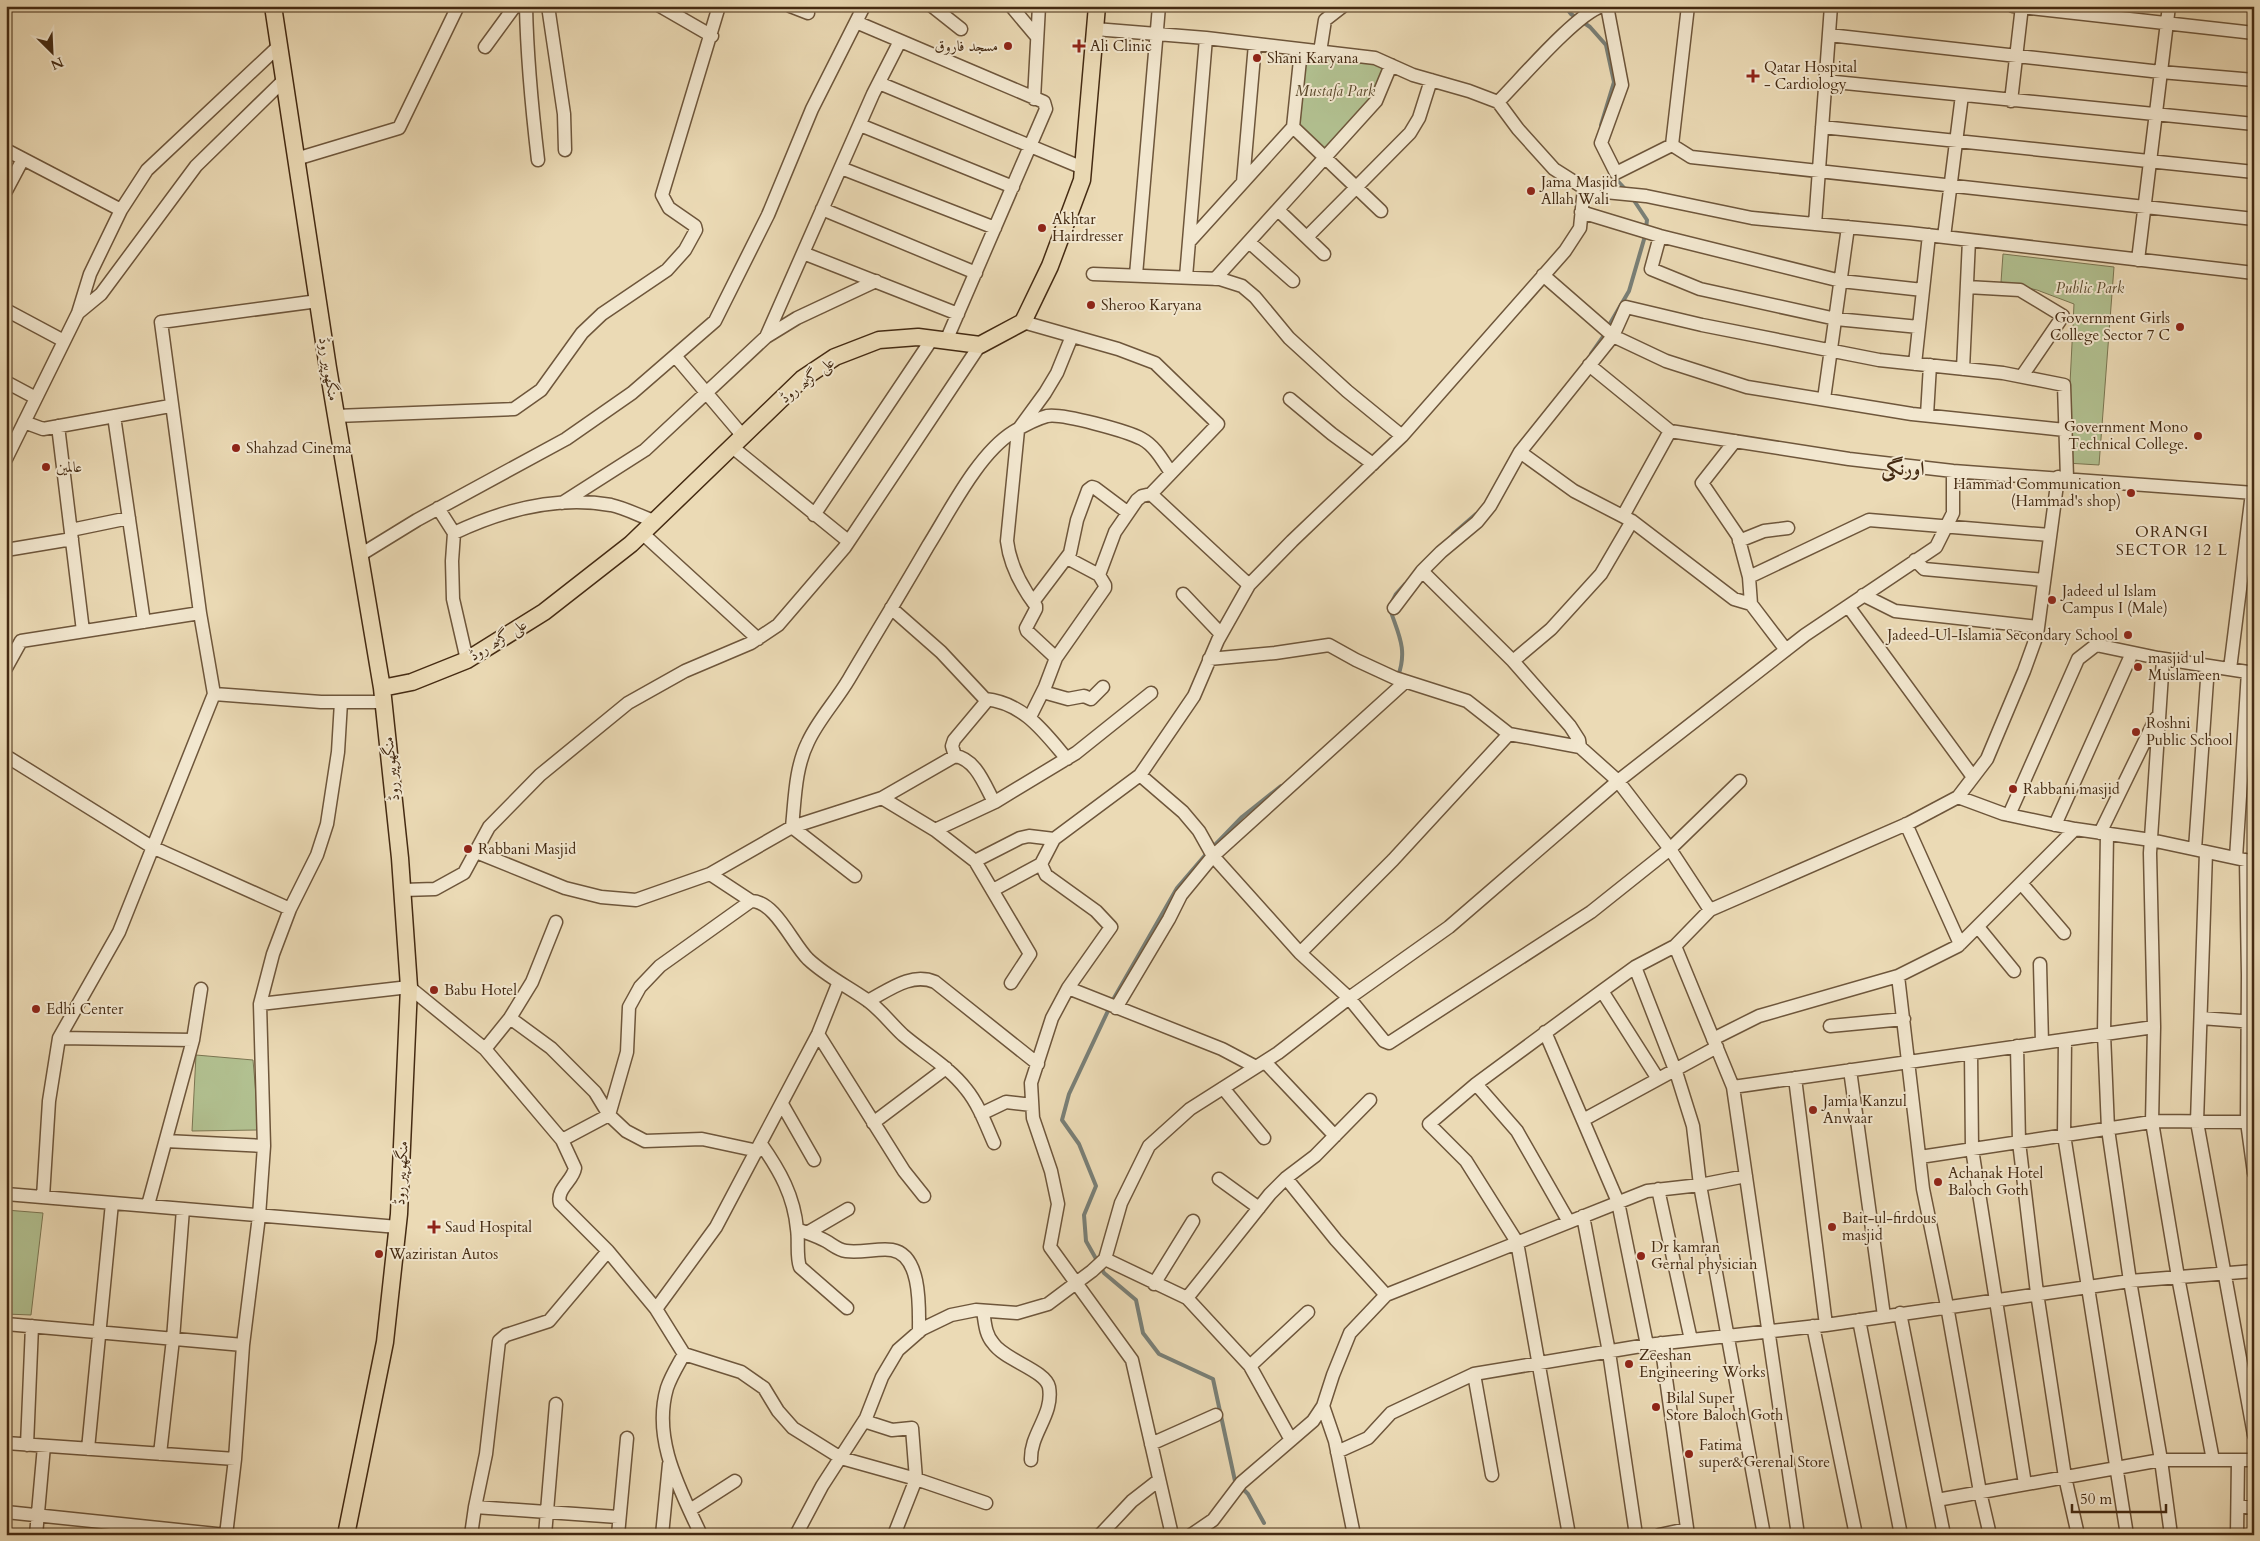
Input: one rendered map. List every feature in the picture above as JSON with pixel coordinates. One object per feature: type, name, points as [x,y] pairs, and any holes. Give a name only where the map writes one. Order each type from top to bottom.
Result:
[{"type":"main road","name":"منگھوپیر روڈ","points":[[273,6],[286,79],[296,159],[336,416],[382,695],[403,890],[410,987],[398,1227],[385,1342],[346,1535]]},
{"type":"main road","points":[[980,345],[1023,322],[1050,266],[1082,180],[1097,6]]},
{"type":"main road","name":"علی گڑھ روڈ","points":[[382,695],[467,660],[544,612],[642,533],[802,379],[835,357],[879,340],[918,337],[980,345]]},
{"type":"street","points":[[296,159],[399,128],[458,6]]},
{"type":"street","points":[[485,47],[515,6]]},
{"type":"street","points":[[526,6],[527,65],[538,160]]},
{"type":"street","points":[[548,6],[564,114],[565,150]]},
{"type":"street","points":[[660,6],[712,36]]},
{"type":"street","points":[[790,6],[808,13]]},
{"type":"street","points":[[360,555],[438,508],[566,439],[632,393],[676,357],[715,321],[768,215],[812,109],[864,6]]},
{"type":"street","points":[[932,6],[961,29]]},
{"type":"street","points":[[1010,6],[1037,37]]},
{"type":"street","points":[[1034,99],[1038,6]]},
{"type":"street","points":[[1136,275],[1159,6]]},
{"type":"street","points":[[1320,52],[1325,20],[1343,6]]},
{"type":"street","points":[[1498,102],[1570,29],[1586,15],[1602,6]]},
{"type":"street","points":[[1607,6],[1622,85],[1601,143],[1616,174],[1672,145]]},
{"type":"street","points":[[1672,145],[1688,6]]},
{"type":"street","points":[[1815,224],[1831,6]]},
{"type":"street","points":[[2138,260],[2170,6]]},
{"type":"street","points":[[336,416],[514,409],[541,390],[582,333],[602,314],[667,270],[685,250],[696,230],[695,226],[669,208],[662,195],[712,36],[718,7]]},
{"type":"street","points":[[2011,100],[2019,7],[2254,33]]},
{"type":"street","points":[[814,515],[958,314],[1046,109],[1044,102],[856,22]]},
{"type":"street","points":[[1094,29],[1206,38],[1375,58],[1413,75],[1498,102],[1518,129],[1554,169],[1584,188],[1646,196],[1752,218],[1928,235],[2254,273]]},
{"type":"street","points":[[1829,35],[2161,72],[2254,80]]},
{"type":"street","points":[[1186,277],[1206,38]]},
{"type":"street","points":[[766,337],[879,83],[900,41]]},
{"type":"street","points":[[1243,182],[1255,44]]},
{"type":"street","points":[[7,457],[78,313],[90,274],[121,210],[147,170],[280,45]]},
{"type":"street","points":[[1189,242],[1293,127],[1301,50]]},
{"type":"street","points":[[1215,279],[1376,101],[1391,65]]},
{"type":"street","points":[[78,313],[101,294],[196,166],[286,79]]},
{"type":"street","points":[[1307,237],[1410,133],[1420,118],[1431,80]]},
{"type":"street","points":[[1825,81],[2156,116],[2254,124]]},
{"type":"street","points":[[879,83],[1083,168]]},
{"type":"street","points":[[1944,237],[1962,96]]},
{"type":"street","points":[[860,126],[1012,187]]},
{"type":"street","points":[[1293,127],[1381,211]]},
{"type":"street","points":[[1822,127],[2254,172]]},
{"type":"street","points":[[1672,145],[1691,157],[2254,219]]},
{"type":"street","points":[[6,150],[121,210]]},
{"type":"street","points":[[6,191],[23,159]]},
{"type":"street","points":[[841,168],[995,228]]},
{"type":"street","points":[[993,890],[1041,864],[1054,839],[1140,775],[1194,696],[1221,634],[1249,585],[1292,540],[1402,436],[1565,251],[1580,228],[1584,188]]},
{"type":"street","points":[[822,209],[976,273]]},
{"type":"street","points":[[1278,210],[1324,254]]},
{"type":"street","points":[[1581,212],[1657,235],[1841,281],[1923,290]]},
{"type":"street","points":[[1824,399],[1848,227]]},
{"type":"street","points":[[1657,235],[1651,269],[1700,289],[1836,318],[1919,327]]},
{"type":"street","points":[[1915,364],[1928,235]]},
{"type":"street","points":[[1964,369],[1970,240]]},
{"type":"street","points":[[1249,242],[1293,281]]},
{"type":"street","points":[[803,253],[958,314]]},
{"type":"street","points":[[1093,274],[1215,279],[1242,286],[1255,297],[1289,338],[1347,392],[1402,436]]},
{"type":"street","points":[[1544,275],[1609,334],[1666,361],[1748,388],[1927,415],[2065,430]]},
{"type":"street","points":[[562,503],[645,450],[766,337],[797,318],[876,281]]},
{"type":"street","points":[[1967,287],[2020,290],[2063,316],[2022,376]]},
{"type":"street","points":[[43,1197],[49,1101],[59,1038],[119,932],[214,694],[200,613],[170,406],[161,322],[318,301]]},
{"type":"street","points":[[1394,608],[1422,571],[1486,512],[1520,452],[1589,366],[1626,307],[1702,325],[1879,360],[2022,376],[2064,385],[2065,430],[2062,477],[2050,535],[2038,627],[2020,680],[1986,759],[1958,797],[1906,824],[1710,910],[1676,946],[1635,967],[1545,1032],[1476,1084],[1430,1124],[1466,1161],[1517,1242],[1569,1535]]},
{"type":"street","points":[[6,310],[64,341]]},
{"type":"street","points":[[1023,322],[1118,349],[1155,363],[1218,424],[1151,494],[1142,496],[1127,512],[1115,532],[1099,575]]},
{"type":"street","points":[[1056,658],[1026,628],[1036,609],[1018,580],[1007,541],[1018,430],[1045,394],[1057,373],[1072,336]]},
{"type":"street","points":[[403,890],[435,889],[464,873],[489,827],[540,775],[628,703],[685,671],[758,639],[778,625],[848,541],[980,345]]},
{"type":"street","points":[[676,357],[707,394],[737,440],[814,515],[848,541]]},
{"type":"street","points":[[1927,415],[1930,365]]},
{"type":"street","points":[[1589,366],[1670,431],[1849,459],[1953,471],[2062,477],[2253,493],[2230,669]]},
{"type":"street","points":[[6,382],[36,398]]},
{"type":"street","points":[[1290,399],[1332,434],[1373,464]]},
{"type":"street","points":[[24,422],[44,429],[170,406]]},
{"type":"street","points":[[114,416],[144,622]]},
{"type":"street","points":[[792,827],[796,785],[802,756],[808,742],[841,692],[987,453],[1018,430],[1048,416],[1069,418],[1143,439],[1158,452],[1171,473]]},
{"type":"street","points":[[58,426],[83,631]]},
{"type":"street","points":[[1513,661],[1551,629],[1602,574],[1670,431]]},
{"type":"street","points":[[1735,441],[1702,483],[1739,541],[1749,578],[1751,604],[1786,650]]},
{"type":"street","points":[[1520,452],[1574,491],[1627,518],[1734,599],[1751,604]]},
{"type":"street","points":[[796,1535],[822,1486],[864,1421],[882,1377],[898,1350],[919,1332],[951,1315],[983,1311],[1017,1313],[1048,1304],[1077,1284],[1104,1260],[1121,1203],[1149,1146],[1190,1109],[1261,1064],[1349,998],[1449,927],[1618,782],[1786,650],[1936,546],[1953,513],[1953,471]]},
{"type":"street","points":[[1033,602],[1067,558],[1073,545],[1082,506],[1088,490],[1092,487],[1095,488],[1127,512]]},
{"type":"street","points":[[1151,494],[1249,585]]},
{"type":"street","points":[[454,533],[486,518],[522,507],[573,502],[611,506],[654,521]]},
{"type":"street","points":[[438,508],[454,533],[452,562],[454,599],[467,660]]},
{"type":"street","points":[[6,550],[129,518]]},
{"type":"street","points":[[1749,578],[1868,520],[2050,535]]},
{"type":"street","points":[[1739,541],[1764,531],[1788,528]]},
{"type":"street","points":[[642,533],[758,639]]},
{"type":"street","points":[[1030,717],[1043,692],[1056,658],[1105,585],[1099,575],[1067,558]]},
{"type":"street","points":[[1915,560],[1924,569],[2044,580]]},
{"type":"street","points":[[1422,571],[1513,661],[1575,732],[1580,747],[1618,782],[1670,849],[1710,910]]},
{"type":"street","points":[[1184,594],[1221,634]]},
{"type":"street","points":[[1864,595],[1895,611],[2038,627]]},
{"type":"street","points":[[1848,606],[1973,777]]},
{"type":"street","points":[[891,608],[941,652],[985,699],[995,700],[1030,717],[1067,758]]},
{"type":"street","points":[[6,668],[21,641],[200,613]]},
{"type":"street","points":[[1209,659],[1275,653],[1329,645],[1401,681],[1467,701],[1509,734],[1580,747]]},
{"type":"street","points":[[2009,815],[2078,659],[2096,645],[2251,673],[2245,860],[2251,928],[2251,1022],[2247,1122],[2254,1173]]},
{"type":"street","points":[[2055,825],[2132,652]]},
{"type":"street","points":[[2162,658],[2151,840],[2154,1027],[2152,1122],[2178,1277],[2213,1460]]},
{"type":"street","points":[[2208,666],[2201,851],[2201,1018],[2197,1122],[2254,1435]]},
{"type":"street","points":[[1112,1006],[1169,919],[1181,895],[1211,852],[1401,681]]},
{"type":"street","points":[[1043,692],[1068,699],[1084,696],[1091,699],[1103,687]]},
{"type":"street","points":[[935,830],[994,802],[1067,758],[1151,693]]},
{"type":"street","points":[[214,694],[342,702],[382,695]]},
{"type":"street","points":[[955,756],[952,746],[954,740],[985,703],[985,699]]},
{"type":"street","points":[[6,1512],[226,1535],[235,1459],[243,1345],[259,1216],[264,1146],[260,1004],[273,954],[290,909],[316,855],[327,824],[338,752],[342,702]]},
{"type":"street","points":[[2159,712],[2104,833],[2104,1034],[2108,1129],[2130,1281],[2161,1460],[2171,1535]]},
{"type":"street","points":[[1300,953],[1393,860],[1509,734]]},
{"type":"street","points":[[476,852],[565,888],[601,897],[636,900],[710,874],[792,827],[882,798],[955,756],[969,760],[994,802]]},
{"type":"street","points":[[8,761],[152,847],[290,909]]},
{"type":"street","points":[[1140,775],[1183,812],[1199,831],[1211,852],[1300,953],[1349,998],[1384,1041],[1389,1043],[1591,912],[1670,849],[1740,780]]},
{"type":"street","points":[[1958,797],[2009,815],[2076,829],[2151,840],[2245,860]]},
{"type":"street","points":[[882,798],[935,830],[975,861],[1030,954],[1011,983]]},
{"type":"street","points":[[1906,824],[1960,944]]},
{"type":"street","points":[[792,827],[855,876]]},
{"type":"street","points":[[1583,1120],[1675,1070],[1759,1016],[1898,976],[1960,944],[2076,829]]},
{"type":"street","points":[[975,861],[1020,838],[1030,836],[1054,839]]},
{"type":"street","points":[[1041,864],[1046,875],[1096,911],[1111,927],[1068,988],[1052,1018],[1031,1083],[1033,1118],[1051,1170],[1058,1204],[1050,1248],[1132,1360],[1172,1535]]},
{"type":"street","points":[[710,874],[751,901],[767,906],[808,959],[838,984],[868,1001],[903,1035],[946,1068],[966,1089],[981,1114],[994,1144]]},
{"type":"street","points":[[2021,883],[2064,933]]},
{"type":"street","points":[[562,1140],[608,1115],[627,1052],[629,1007],[640,987],[660,966],[751,901]]},
{"type":"street","points":[[485,1049],[510,1018],[532,982],[556,922]]},
{"type":"street","points":[[1978,926],[2014,971]]},
{"type":"street","points":[[1676,946],[1733,1087],[1770,1331],[1798,1535]]},
{"type":"street","points":[[2040,964],[2042,1043]]},
{"type":"street","points":[[1635,967],[1675,1070],[1693,1126],[1700,1185],[1764,1535]]},
{"type":"street","points":[[1898,976],[1910,1061],[1923,1189],[1947,1306],[1980,1492],[1990,1535]]},
{"type":"street","points":[[868,1001],[905,982],[925,978],[935,982],[1038,1064]]},
{"type":"street","points":[[656,1309],[716,1227],[760,1147],[818,1034],[838,984]]},
{"type":"street","points":[[260,1004],[410,987],[485,1049],[562,1140],[575,1168],[574,1173],[560,1194],[560,1203],[608,1251],[656,1309],[684,1354],[741,1372],[764,1388],[778,1411],[794,1428],[841,1458],[916,1479],[986,1504]]},
{"type":"street","points":[[1068,988],[1261,1064],[1335,1136]]},
{"type":"street","points":[[148,1205],[193,1040],[201,989]]},
{"type":"street","points":[[1602,991],[1658,1079]]},
{"type":"street","points":[[510,1018],[551,1048],[595,1092],[608,1115],[626,1131],[645,1141],[702,1139],[760,1147],[777,1167],[791,1195],[802,1231],[800,1267],[846,1308]]},
{"type":"street","points":[[2201,1018],[2251,1022]]},
{"type":"street","points":[[1830,1026],[1904,1019]]},
{"type":"street","points":[[1733,1087],[2154,1027]]},
{"type":"street","points":[[1545,1032],[1618,1202],[1648,1345]]},
{"type":"street","points":[[818,1034],[904,1171],[924,1196]]},
{"type":"street","points":[[59,1038],[193,1040]]},
{"type":"street","points":[[2064,1040],[2064,1135],[2127,1535]]},
{"type":"street","points":[[2017,1046],[2019,1142],[2038,1293],[2065,1477],[2078,1535]]},
{"type":"street","points":[[1971,1053],[1972,1149],[2026,1484]]},
{"type":"street","points":[[873,1123],[946,1068]]},
{"type":"street","points":[[1850,1070],[1884,1316]]},
{"type":"street","points":[[1795,1078],[1826,1325]]},
{"type":"street","points":[[1476,1084],[1517,1131],[1569,1222]]},
{"type":"street","points":[[1223,1088],[1264,1138]]},
{"type":"street","points":[[1187,1298],[1259,1208],[1286,1178],[1315,1156],[1370,1100]]},
{"type":"street","points":[[981,1114],[1006,1102],[1032,1105]]},
{"type":"street","points":[[782,1104],[814,1160]]},
{"type":"street","points":[[1920,1157],[2152,1122],[2247,1122]]},
{"type":"street","points":[[166,1141],[264,1146]]},
{"type":"street","points":[[1191,1535],[1213,1520],[1238,1486],[1313,1421],[1323,1406],[1332,1375],[1350,1333],[1386,1295],[1647,1191],[1700,1185],[1746,1176]]},
{"type":"street","points":[[1286,1178],[1336,1240],[1386,1295]]},
{"type":"street","points":[[1220,1180],[1259,1208]]},
{"type":"street","points":[[1658,1189],[1691,1340]]},
{"type":"street","points":[[6,1194],[398,1227]]},
{"type":"street","points":[[88,1449],[112,1203]]},
{"type":"street","points":[[160,1454],[173,1339],[182,1209]]},
{"type":"street","points":[[802,1231],[848,1210]]},
{"type":"street","points":[[1583,1216],[1608,1352],[1636,1535]]},
{"type":"street","points":[[1154,1284],[1193,1221]]},
{"type":"street","points":[[802,1231],[839,1250],[855,1252],[891,1250],[899,1252],[906,1257],[915,1274],[919,1306],[919,1332]]},
{"type":"street","points":[[471,1535],[486,1454],[499,1340],[506,1335],[549,1321],[608,1251]]},
{"type":"street","points":[[1104,1260],[1187,1298],[1250,1366],[1291,1440]]},
{"type":"street","points":[[1337,1452],[1368,1438],[1391,1413],[1474,1374],[1661,1343],[1826,1325],[2089,1286],[2254,1271]]},
{"type":"street","points":[[983,1311],[987,1334],[997,1349],[1036,1373],[1048,1384],[1050,1398],[1048,1412],[1034,1437],[1031,1460]]},
{"type":"street","points":[[1250,1366],[1308,1312]]},
{"type":"street","points":[[1900,1313],[1944,1535]]},
{"type":"street","points":[[1859,1320],[1900,1535]]},
{"type":"street","points":[[6,1324],[243,1345]]},
{"type":"street","points":[[27,1445],[32,1326]]},
{"type":"street","points":[[1813,1326],[1856,1535]]},
{"type":"street","points":[[1658,1535],[1688,1532],[1661,1343]]},
{"type":"street","points":[[684,1354],[672,1374],[663,1408],[662,1428],[669,1462],[701,1535]]},
{"type":"street","points":[[1474,1374],[1492,1474]]},
{"type":"street","points":[[545,1535],[556,1404]]},
{"type":"street","points":[[1323,1406],[1337,1452],[1354,1535]]},
{"type":"street","points":[[1151,1444],[1216,1415]]},
{"type":"street","points":[[864,1421],[892,1430],[912,1428],[916,1479],[894,1535]]},
{"type":"street","points":[[618,1535],[618,1517],[627,1438]]},
{"type":"street","points":[[6,1443],[235,1459]]},
{"type":"street","points":[[36,1535],[44,1446]]},
{"type":"street","points":[[1937,1500],[2161,1460],[2254,1460]]},
{"type":"street","points":[[2237,1535],[2238,1460]]},
{"type":"street","points":[[662,1535],[669,1462]]},
{"type":"street","points":[[1100,1535],[1132,1501],[1159,1480]]},
{"type":"street","points":[[690,1510],[735,1481]]},
{"type":"street","points":[[2238,1506],[2254,1508]]},
{"type":"street","points":[[475,1508],[546,1514],[618,1517]]},
{"type":"street","points":[[1211,1535],[1213,1520]]},
{"type":"green space","name":"Mustafa Park","points":[[1301,50],[1391,65],[1376,101],[1326,158],[1293,127]]},
{"type":"green space","name":"Public Park","points":[[2003,254],[2114,267],[2099,465],[2066,463],[2074,304],[2037,290],[2001,282]]},
{"type":"green space","points":[[196,1055],[253,1060],[259,1130],[192,1131]]},
{"type":"green space","points":[[6,1210],[43,1213],[31,1315],[6,1314]]},
{"type":"waterway","points":[[1565,6],[1571,14],[1590,27],[1606,45],[1614,82],[1601,125]]},
{"type":"waterway","points":[[1613,176],[1627,191]]},
{"type":"waterway","points":[[1608,327],[1629,291],[1645,236],[1647,220],[1633,199]]},
{"type":"waterway","points":[[1591,354],[1605,334]]},
{"type":"waterway","points":[[1453,534],[1476,514]]},
{"type":"waterway","points":[[1392,602],[1405,584]]},
{"type":"waterway","points":[[1390,609],[1399,634],[1402,650],[1398,676]]},
{"type":"waterway","points":[[1212,848],[1242,817],[1281,786]]},
{"type":"waterway","points":[[1207,853],[1177,888],[1114,998],[1069,1094],[1062,1120],[1079,1144],[1096,1186],[1084,1215],[1086,1241],[1104,1273],[1136,1300],[1143,1333],[1159,1354],[1213,1379],[1235,1481],[1248,1494],[1264,1523]]},
{"type":"place","name":"مسجد فاروق","points":[[1008,46]]},
{"type":"place","name":"Ali Clinic","points":[[1079,46]]},
{"type":"place","name":"Shani Karyana","points":[[1257,58]]},
{"type":"place","name":"Qatar Hospital - Cardiology","points":[[1753,76]]},
{"type":"place","name":"Jama Masjid Allah Wali","points":[[1531,191]]},
{"type":"place","name":"Akhtar Hairdresser","points":[[1042,228]]},
{"type":"place","name":"Sheroo Karyana","points":[[1091,305]]},
{"type":"place","name":"Government Girls College Sector 7 C","points":[[2180,327]]},
{"type":"place","name":"Government Mono Technical College.","points":[[2198,436]]},
{"type":"place","name":"Shahzad Cinema","points":[[236,448]]},
{"type":"place","name":"عالمین","points":[[46,467]]},
{"type":"place","name":"Hammad Communication (Hammad's shop)","points":[[2131,493]]},
{"type":"place","name":"Jadeed ul Islam Campus I (Male)","points":[[2052,600]]},
{"type":"place","name":"Jadeed-Ul-Islamia Secondary School","points":[[2128,635]]},
{"type":"place","name":"masjid ul Muslameen","points":[[2138,667]]},
{"type":"place","name":"Roshni Public School","points":[[2136,732]]},
{"type":"place","name":"Rabbani masjid","points":[[2013,789]]},
{"type":"place","name":"Rabbani Masjid","points":[[468,849]]},
{"type":"place","name":"Babu Hotel","points":[[434,990]]},
{"type":"place","name":"Edhi Center","points":[[36,1009]]},
{"type":"place","name":"Jamia Kanzul Anwaar","points":[[1813,1110]]},
{"type":"place","name":"Achanak Hotel Baloch Goth","points":[[1938,1182]]},
{"type":"place","name":"Saud Hospital","points":[[434,1227]]},
{"type":"place","name":"Bait-ul-firdous masjid","points":[[1832,1227]]},
{"type":"place","name":"Waziristan Autos","points":[[379,1254]]},
{"type":"place","name":"Dr kamran Gernal physician","points":[[1641,1256]]},
{"type":"place","name":"Zeeshan Engineering Works","points":[[1629,1364]]},
{"type":"place","name":"Bilal Super Store Baloch Goth","points":[[1656,1407]]},
{"type":"place","name":"Fatima super&Gerenal Store","points":[[1689,1454]]},
{"type":"district","name":"اورنگی","points":[[1903,468]]},
{"type":"district","name":"ORANGI SECTOR 12 L","points":[[2172,540]]}]
